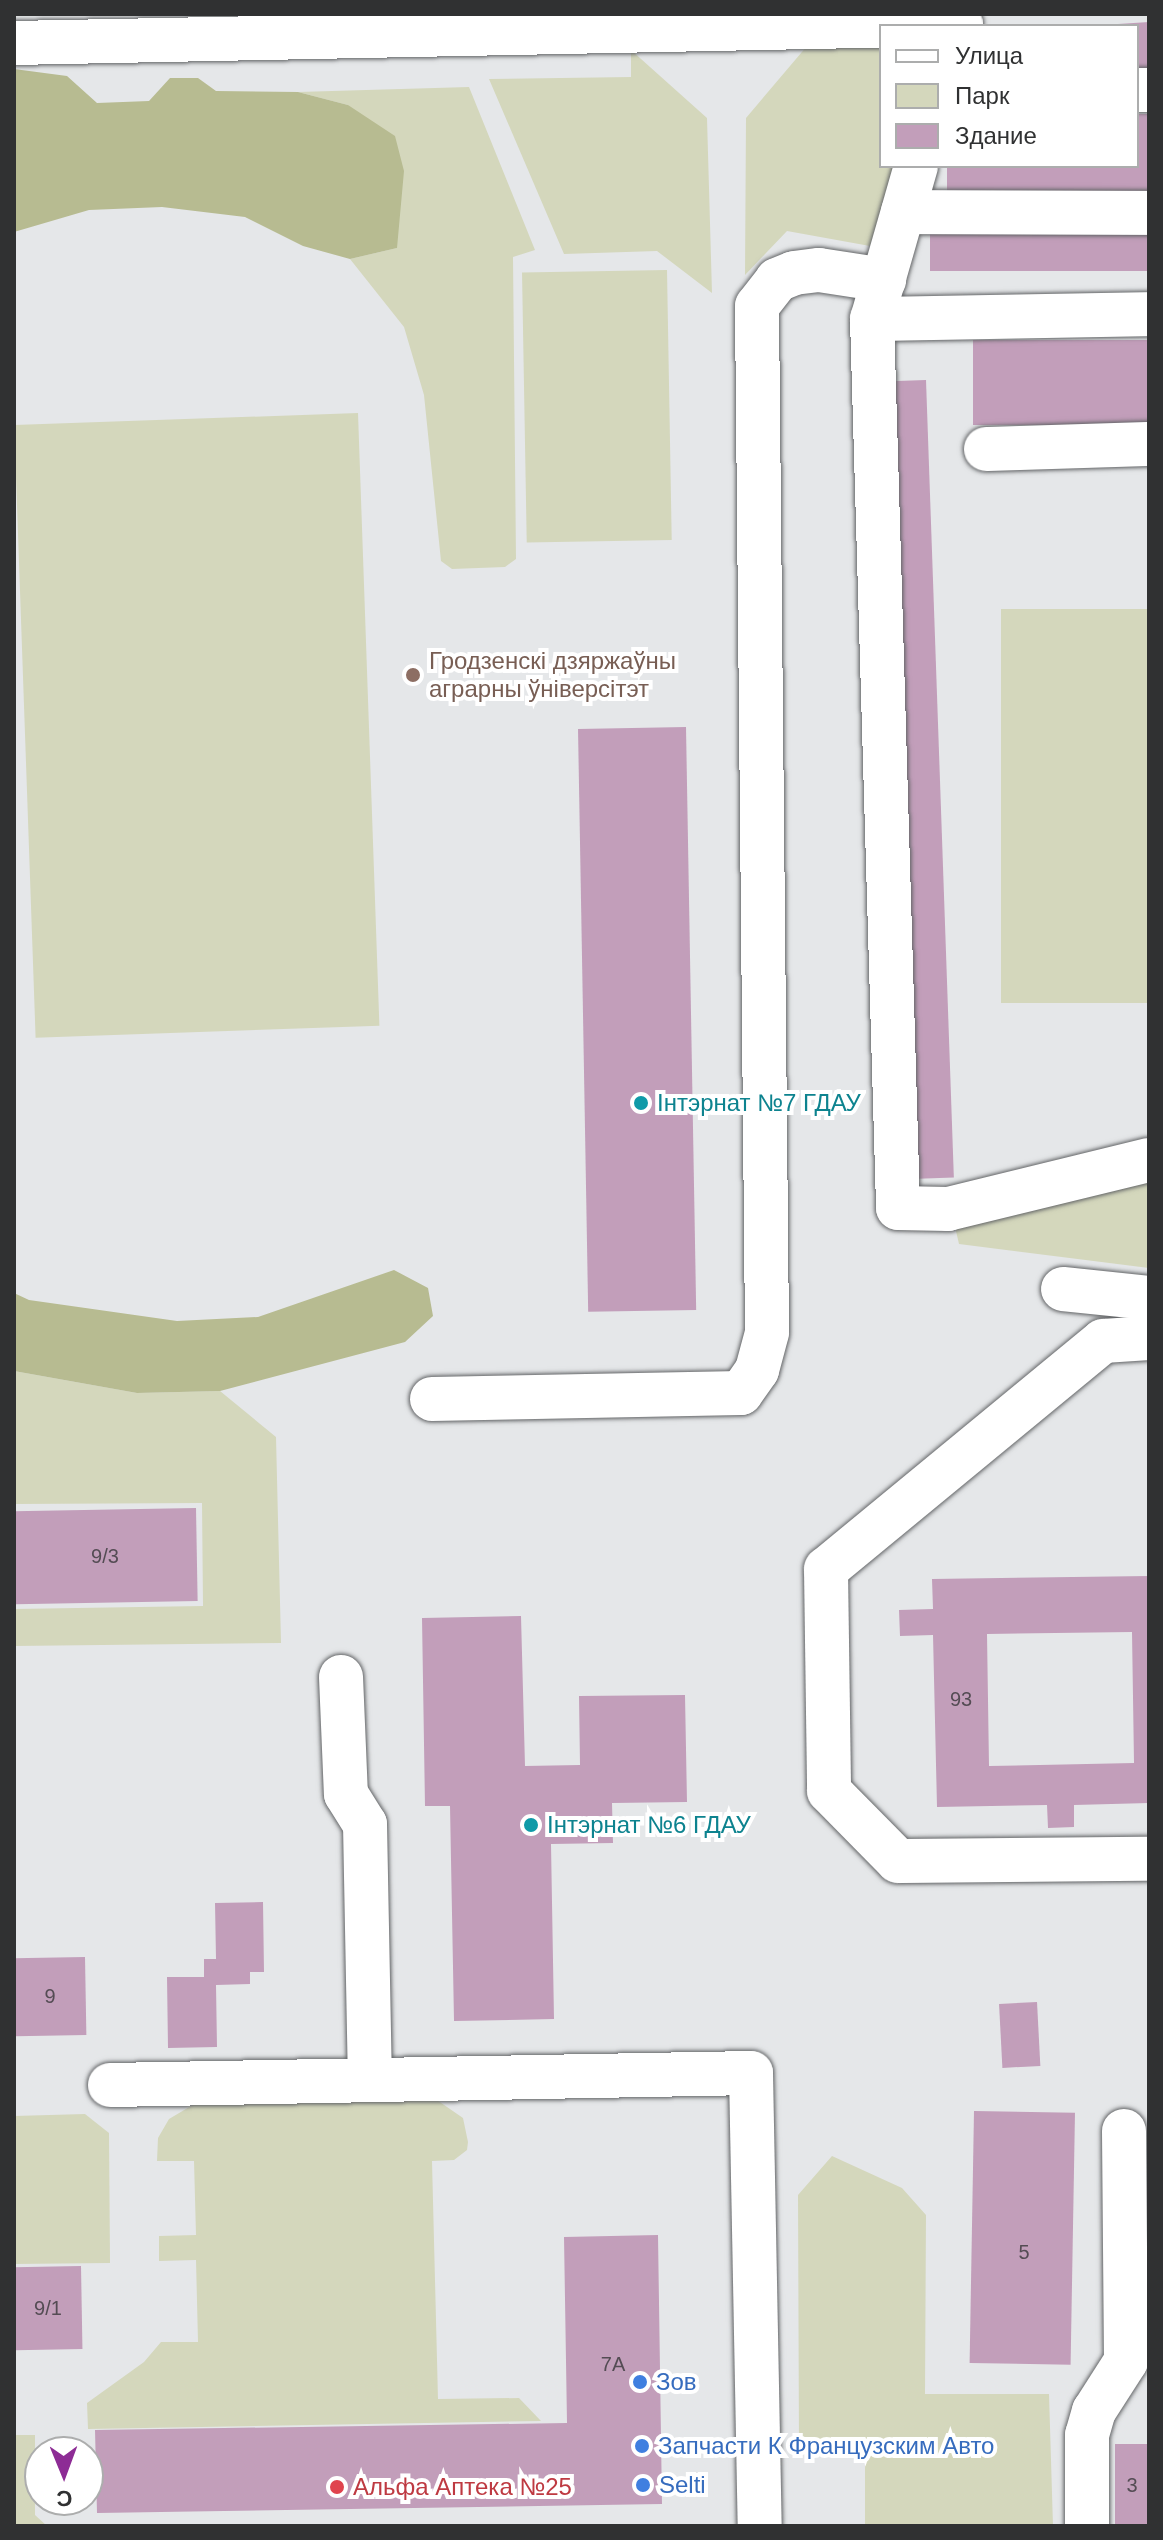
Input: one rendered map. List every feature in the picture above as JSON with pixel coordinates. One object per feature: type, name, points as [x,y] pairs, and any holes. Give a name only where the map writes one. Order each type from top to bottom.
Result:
[{"type":"street","points":[[14,43],[73,28],[963,21]]},
{"type":"street","points":[[915,168],[878,299],[898,1208],[948,1209],[1149,1160]]},
{"type":"street","points":[[903,212],[1149,213]]},
{"type":"street","points":[[432,1399],[741,1393],[757,1370],[767,1332],[757,306],[777,280],[794,273],[819,270],[878,299],[1149,314]]},
{"type":"street","points":[[986,449],[1149,444]]},
{"type":"street","points":[[1063,1289],[1149,1298]]},
{"type":"street","points":[[1149,1338],[1103,1341],[826,1569],[829,1791],[898,1861],[1149,1859]]},
{"type":"street","points":[[341,1677],[346,1794],[365,1824],[370,2080]]},
{"type":"street","points":[[110,2085],[751,2073],[760,2526]]},
{"type":"street","points":[[1087,2526],[1087,2435],[1094,2411],[1126,2361],[1138,2333],[1124,2131]]},
{"type":"green space","points":[[879,40],[879,168],[895,168],[870,246],[787,231],[745,275],[746,118],[807,46]]},
{"type":"green space","points":[[631,50],[707,118],[712,293],[657,251],[564,254],[489,79],[631,77]]},
{"type":"green space","points":[[14,69],[67,76],[97,103],[149,101],[170,78],[198,78],[216,91],[298,92],[348,105],[395,136],[404,171],[397,248],[350,259],[303,246],[245,217],[162,207],[89,210],[14,232]]},
{"type":"green space","points":[[469,87],[535,250],[513,257],[516,559],[505,567],[452,569],[441,561],[424,395],[404,327],[350,259],[397,248],[348,105],[298,92]]},
{"type":"green space","points":[[667,270],[672,540],[527,542],[522,273]]},
{"type":"green space","points":[[358,413],[379,1026],[36,1038],[14,425]]},
{"type":"green space","points":[[1001,609],[1149,609],[1149,1003],[1001,1003]]},
{"type":"green space","points":[[1149,1173],[1149,1268],[959,1244],[952,1214]]},
{"type":"green space","points":[[394,1270],[428,1288],[433,1316],[405,1342],[220,1391],[137,1393],[14,1371],[14,1293],[29,1300],[177,1321],[258,1317]]},
{"type":"green space","points":[[14,1371],[137,1393],[220,1391],[276,1437],[281,1643],[14,1646],[14,1609],[203,1606],[202,1503],[14,1504]]},
{"type":"green space","points":[[434,2098],[463,2118],[468,2142],[467,2150],[454,2160],[432,2161],[438,2399],[519,2398],[541,2421],[88,2429],[87,2403],[144,2362],[161,2342],[198,2342],[196,2260],[159,2261],[159,2236],[196,2235],[194,2161],[157,2161],[158,2138],[169,2119],[196,2103]]},
{"type":"green space","points":[[85,2114],[109,2133],[110,2263],[14,2264],[14,2116]]},
{"type":"green space","points":[[832,2156],[902,2188],[926,2215],[925,2394],[1049,2394],[1053,2526],[865,2526],[865,2450],[799,2449],[798,2195]]},
{"type":"green space","points":[[14,2435],[35,2435],[24,2436],[24,2516],[36,2516],[47,2526],[14,2526]]},
{"type":"building","points":[[1149,22],[1149,69],[1139,69],[1139,24],[1118,24]]},
{"type":"building","points":[[1139,114],[1149,114],[1149,198],[947,198],[947,168],[1139,168]]},
{"type":"building","points":[[930,231],[1149,231],[1149,271],[930,271]]},
{"type":"building","points":[[973,340],[1149,340],[1149,425],[973,425]]},
{"type":"building","points":[[926,380],[954,1178],[918,1179],[890,381]]},
{"type":"building","name":"Інтэрнат №7 ГДАУ","points":[[686,727],[696,1310],[588,1312],[578,729]]},
{"type":"building","points":[[196,1508],[198,1601],[16,1604],[14,1511]]},
{"type":"building","points":[[1149,1576],[1149,1803],[1074,1805],[1074,1827],[1048,1828],[1047,1805],[937,1807],[933,1635],[900,1636],[899,1610],[933,1609],[932,1579]],"holes":[[[1132,1632],[1134,1763],[989,1766],[987,1634]]]},
{"type":"building","name":"Інтэрнат №6 ГДАУ","points":[[521,1616],[525,1766],[580,1765],[579,1696],[685,1695],[687,1802],[612,1803],[613,1843],[551,1844],[554,2019],[454,2021],[450,1806],[425,1806],[422,1618]]},
{"type":"building","points":[[263,1902],[264,1972],[250,1972],[250,1984],[216,1985],[217,2047],[168,2048],[167,1977],[204,1977],[204,1959],[216,1959],[215,1903]]},
{"type":"building","points":[[85,1957],[86,2035],[15,2036],[14,1958]]},
{"type":"building","points":[[1037,2002],[1040,2066],[1002,2068],[999,2004]]},
{"type":"building","points":[[974,2111],[1075,2113],[1071,2365],[970,2363]]},
{"type":"building","points":[[658,2235],[662,2504],[104,2513],[104,2436],[95,2436],[95,2430],[567,2423],[564,2237]]},
{"type":"building","points":[[81,2266],[82,2349],[15,2350],[14,2267]]},
{"type":"building","points":[[1115,2444],[1149,2444],[1149,2526],[1115,2526]]},
{"type":"place","name":"Гродзенскі дзяржаўны аграрны ўніверсітэт","points":[[413,675]]},
{"type":"place","name":"Інтэрнат №7 ГДАУ","points":[[641,1103]]},
{"type":"place","name":"Інтэрнат №6 ГДАУ","points":[[531,1825]]},
{"type":"place","name":"Зов","points":[[640,2382]]},
{"type":"place","name":"Запчасти К Французским Авто","points":[[642,2446]]},
{"type":"place","name":"Selti","points":[[643,2485]]},
{"type":"place","name":"Альфа Аптека №25","points":[[337,2487]]}]
